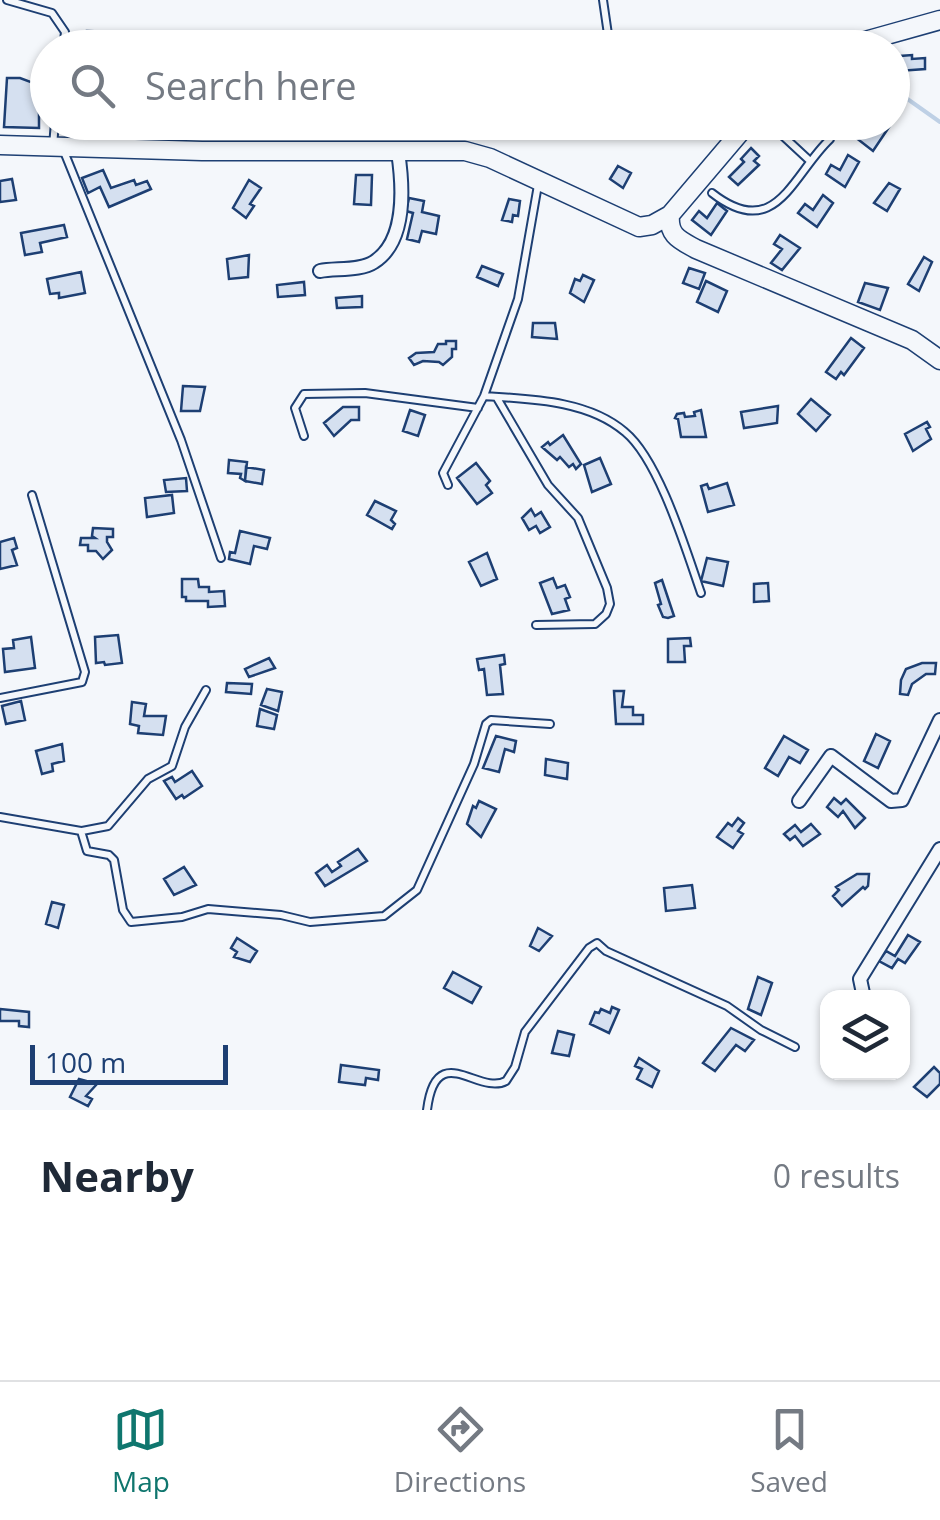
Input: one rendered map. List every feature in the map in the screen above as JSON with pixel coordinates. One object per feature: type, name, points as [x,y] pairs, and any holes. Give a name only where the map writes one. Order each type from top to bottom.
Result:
[{"type":"main road","points":[[904,30],[940,20]]},
{"type":"main road","points":[[644,222],[683,190],[729,140]]},
{"type":"main road","points":[[674,237],[670,215],[731,140]]},
{"type":"main road","points":[[0,145],[465,151],[490,158],[613,215],[644,222],[696,249],[912,340],[940,360]]},
{"type":"main road","points":[[644,222],[670,215]]},
{"type":"main road","points":[[644,222],[663,242],[696,249]]},
{"type":"street","points":[[320,271],[364,266],[375,262],[387,248],[400,209],[398,152]]},
{"type":"street","points":[[799,801],[831,756],[892,801],[902,800],[940,720]]},
{"type":"street","points":[[862,990],[860,978],[940,848]]},
{"type":"lane","points":[[7,0],[52,12],[63,30]]},
{"type":"lane","points":[[603,0],[607,30]]},
{"type":"lane","points":[[57,140],[180,440],[221,558]]},
{"type":"lane","points":[[787,140],[810,161]]},
{"type":"lane","points":[[712,193],[732,206],[762,210],[773,206],[830,140]]},
{"type":"lane","points":[[448,485],[443,474],[484,396],[518,299],[539,181]]},
{"type":"lane","points":[[304,436],[296,408],[304,394],[365,393],[478,408]]},
{"type":"lane","points":[[484,396],[576,408],[624,431],[639,447],[670,505],[701,592]]},
{"type":"lane","points":[[496,397],[548,485],[578,518],[608,588],[610,604],[595,624],[536,624]]},
{"type":"lane","points":[[0,698],[82,682],[86,672],[32,495]]},
{"type":"lane","points":[[0,816],[80,831],[108,826],[148,779],[172,766],[185,726],[206,690]]},
{"type":"lane","points":[[80,831],[88,851],[109,855],[114,860],[123,910],[131,922],[208,910],[282,915],[310,922],[384,916],[418,890],[474,764],[486,724],[491,720],[550,724]]},
{"type":"lane","points":[[426,1110],[429,1089],[436,1080],[452,1074],[466,1074],[492,1084],[506,1081],[515,1067],[525,1032],[597,942],[606,951],[727,1006],[795,1047]]},
{"type":"building","points":[[910,55],[912,59],[925,58],[925,69],[910,70]]},
{"type":"building","points":[[7,78],[30,82],[30,128],[4,127]]},
{"type":"building","points":[[859,140],[880,140],[873,151]]},
{"type":"building","points":[[751,148],[759,156],[754,161],[759,165],[738,185],[729,177]]},
{"type":"building","points":[[848,155],[859,162],[845,187],[826,174],[831,165],[840,170]]},
{"type":"building","points":[[618,166],[631,173],[623,188],[610,179]]},
{"type":"building","points":[[103,170],[111,188],[134,180],[136,185],[147,181],[151,189],[109,207],[100,187],[88,193],[82,178]]},
{"type":"building","points":[[356,175],[372,175],[371,205],[354,204]]},
{"type":"building","points":[[12,179],[16,200],[0,202],[0,181]]},
{"type":"building","points":[[249,180],[261,188],[246,218],[233,208]]},
{"type":"building","points":[[889,183],[900,189],[887,211],[874,203]]},
{"type":"building","points":[[823,195],[833,203],[817,227],[798,213],[805,204],[813,210]]},
{"type":"building","points":[[409,198],[424,201],[422,212],[439,216],[436,234],[422,231],[419,242],[407,239],[413,213],[406,211]]},
{"type":"building","points":[[509,199],[520,201],[518,216],[513,215],[512,222],[502,220]]},
{"type":"building","points":[[717,203],[727,211],[711,235],[692,220],[699,211],[707,218]]},
{"type":"building","points":[[64,225],[67,237],[40,243],[42,252],[25,255],[21,233]]},
{"type":"building","points":[[780,235],[800,248],[782,270],[771,263],[782,249],[774,244]]},
{"type":"building","points":[[249,255],[248,277],[229,279],[227,259]]},
{"type":"building","points":[[924,257],[932,262],[919,291],[908,284]]},
{"type":"building","points":[[482,266],[503,274],[498,286],[477,277]]},
{"type":"building","points":[[689,268],[705,273],[699,289],[683,283]]},
{"type":"building","points":[[81,272],[85,293],[59,298],[59,293],[50,294],[47,279]]},
{"type":"building","points":[[583,275],[594,280],[584,302],[570,293],[575,279],[580,281]]},
{"type":"building","points":[[706,281],[727,291],[718,312],[697,302]]},
{"type":"building","points":[[304,282],[305,295],[278,297],[277,285]]},
{"type":"building","points":[[865,283],[888,288],[880,310],[858,302]]},
{"type":"building","points":[[362,296],[362,307],[337,308],[336,298]]},
{"type":"building","points":[[533,323],[555,323],[557,339],[532,337]]},
{"type":"building","points":[[851,338],[864,348],[844,375],[841,372],[836,379],[826,372]]},
{"type":"building","points":[[456,341],[456,349],[452,349],[452,357],[443,365],[423,361],[414,365],[409,358],[416,353],[434,352],[438,344]]},
{"type":"building","points":[[183,386],[205,387],[200,411],[181,411]]},
{"type":"building","points":[[811,399],[830,415],[816,431],[798,414]]},
{"type":"building","points":[[778,406],[777,423],[744,428],[741,412]]},
{"type":"building","points":[[343,407],[359,407],[359,420],[351,420],[334,436],[324,423]]},
{"type":"building","points":[[410,410],[425,415],[418,436],[403,431]]},
{"type":"building","points":[[701,410],[706,437],[681,437],[677,414],[695,416],[694,412]]},
{"type":"building","points":[[927,422],[931,439],[913,451],[905,434]]},
{"type":"building","points":[[563,435],[581,464],[576,469],[542,447]]},
{"type":"building","points":[[600,458],[611,484],[592,492],[584,465]]},
{"type":"building","points":[[229,460],[247,462],[245,481],[241,474],[228,473]]},
{"type":"building","points":[[476,463],[490,481],[486,485],[492,493],[477,504],[457,478]]},
{"type":"building","points":[[246,467],[264,470],[262,484],[245,481]]},
{"type":"building","points":[[186,478],[187,491],[166,492],[164,480]]},
{"type":"building","points":[[727,483],[734,505],[708,512],[701,486],[707,484],[709,489]]},
{"type":"building","points":[[172,495],[174,513],[147,517],[145,498]]},
{"type":"building","points":[[375,501],[396,511],[392,529],[367,515]]},
{"type":"building","points":[[531,509],[535,516],[541,512],[550,527],[540,533],[536,526],[529,530],[522,518]]},
{"type":"building","points":[[93,528],[113,529],[113,537],[107,537],[112,550],[103,559],[96,551],[88,551],[88,545],[80,545],[81,538],[95,538]]},
{"type":"building","points":[[240,531],[270,538],[267,549],[254,546],[250,564],[229,559],[230,552],[235,553]]},
{"type":"building","points":[[14,538],[17,548],[12,550],[17,565],[0,569],[0,542]]},
{"type":"building","points":[[487,553],[497,579],[481,586],[469,562]]},
{"type":"building","points":[[707,558],[728,562],[723,586],[701,581]]},
{"type":"building","points":[[553,578],[557,588],[565,585],[570,597],[565,599],[569,610],[552,614],[540,583]]},
{"type":"building","points":[[182,579],[198,579],[199,587],[209,587],[209,592],[224,591],[225,606],[208,607],[208,601],[186,601],[182,597]]},
{"type":"building","points":[[662,580],[674,616],[668,618],[663,617],[658,605],[661,604],[655,583]]},
{"type":"building","points":[[768,583],[769,601],[754,602],[754,584]]},
{"type":"building","points":[[118,635],[122,663],[96,663],[95,637]]},
{"type":"building","points":[[31,637],[35,668],[5,672],[3,649],[14,648],[13,640]]},
{"type":"building","points":[[690,638],[691,646],[684,646],[685,662],[668,662],[668,639]]},
{"type":"building","points":[[504,655],[505,664],[500,665],[503,694],[487,695],[484,669],[479,670],[477,659]]},
{"type":"building","points":[[269,658],[275,668],[249,677],[245,669]]},
{"type":"building","points":[[936,663],[935,674],[926,674],[912,684],[908,695],[900,694],[906,669]]},
{"type":"building","points":[[227,683],[252,684],[251,694],[226,692]]},
{"type":"building","points":[[267,689],[282,692],[278,711],[261,705]]},
{"type":"building","points":[[614,691],[624,691],[622,707],[633,707],[633,715],[643,715],[643,724],[616,724]]},
{"type":"building","points":[[21,701],[25,720],[6,724],[2,706]]},
{"type":"building","points":[[132,702],[146,704],[144,716],[166,716],[163,735],[138,733],[139,726],[130,724]]},
{"type":"building","points":[[260,709],[277,715],[274,729],[257,726]]},
{"type":"building","points":[[876,734],[890,741],[878,768],[864,761]]},
{"type":"building","points":[[496,736],[516,741],[514,752],[505,749],[499,772],[483,768]]},
{"type":"building","points":[[784,736],[808,750],[800,763],[789,757],[778,776],[765,768]]},
{"type":"building","points":[[62,744],[64,761],[52,764],[53,771],[42,774],[36,751]]},
{"type":"building","points":[[546,759],[568,763],[567,779],[545,775]]},
{"type":"building","points":[[192,771],[202,786],[176,799],[164,781],[172,777],[175,782]]},
{"type":"building","points":[[834,798],[841,804],[846,799],[865,818],[855,828],[843,811],[838,817],[827,807]]},
{"type":"building","points":[[479,801],[496,809],[481,837],[467,824],[473,806],[476,808]]},
{"type":"building","points":[[738,818],[744,823],[738,831],[743,834],[733,848],[717,837],[728,823],[732,826]]},
{"type":"building","points":[[811,824],[820,834],[803,846],[795,836],[790,840],[784,834],[795,825],[801,832]]},
{"type":"building","points":[[358,849],[367,861],[325,886],[316,873],[327,865],[332,872],[341,866],[338,862]]},
{"type":"building","points":[[184,867],[196,885],[174,895],[164,879]]},
{"type":"building","points":[[857,874],[869,874],[868,886],[842,906],[833,896],[839,890],[836,887]]},
{"type":"building","points":[[692,885],[695,908],[666,911],[664,888]]},
{"type":"building","points":[[52,902],[64,905],[58,928],[46,924]]},
{"type":"building","points":[[538,928],[552,936],[539,951],[530,946]]},
{"type":"building","points":[[908,935],[920,942],[905,963],[898,959],[892,968],[879,961],[886,951],[895,956]]},
{"type":"building","points":[[237,938],[257,951],[250,962],[234,957],[237,952],[231,948]]},
{"type":"building","points":[[453,972],[481,987],[472,1003],[444,988]]},
{"type":"building","points":[[758,977],[772,983],[761,1015],[748,1009]]},
{"type":"building","points":[[612,1007],[619,1010],[609,1033],[590,1024],[595,1012],[601,1009],[610,1013]]},
{"type":"building","points":[[0,1009],[29,1012],[29,1027],[19,1026],[19,1021],[0,1021]]},
{"type":"building","points":[[731,1028],[754,1040],[745,1051],[736,1045],[715,1071],[703,1063]]},
{"type":"building","points":[[558,1031],[574,1035],[569,1056],[552,1053]]},
{"type":"building","points":[[639,1058],[659,1071],[652,1087],[637,1079],[642,1069],[635,1066]]},
{"type":"building","points":[[341,1065],[379,1070],[378,1080],[366,1078],[365,1085],[339,1082]]},
{"type":"building","points":[[934,1067],[940,1073],[940,1084],[927,1097],[914,1087]]},
{"type":"building","points":[[79,1079],[97,1084],[86,1096],[92,1099],[88,1106],[70,1097]]},
{"type":"waterway","points":[[910,101],[940,122]]}]
